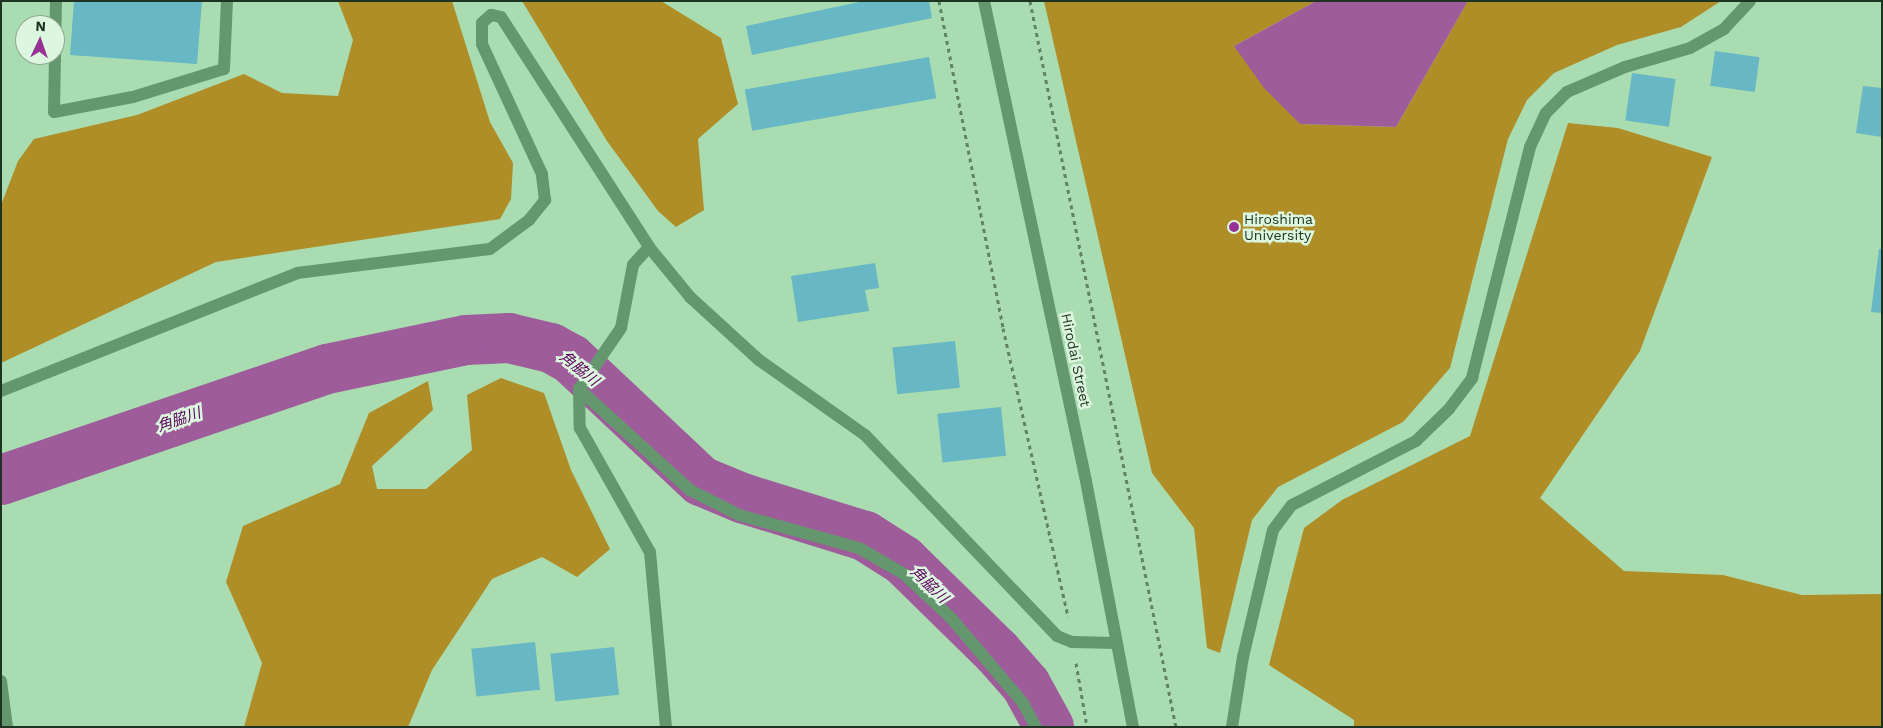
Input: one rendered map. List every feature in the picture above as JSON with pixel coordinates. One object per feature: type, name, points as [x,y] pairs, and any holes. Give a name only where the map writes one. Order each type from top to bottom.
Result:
[{"type":"street","points":[[56,1],[56,15]]},
{"type":"street","points":[[55,65],[54,112],[133,97],[224,69],[227,1]]},
{"type":"street","name":"Hirodai Street","points":[[984,1],[1133,727]]},
{"type":"street","points":[[1232,727],[1242,657],[1273,530],[1292,505],[1416,441],[1449,408],[1472,378],[1530,147],[1546,113],[1567,92],[1625,67],[1690,48],[1724,29],[1750,1]]},
{"type":"street","points":[[1,392],[297,273],[490,249],[529,220],[544,200],[542,174],[482,44],[482,23],[490,14],[501,17],[650,247],[690,297],[759,360],[865,435],[1057,636],[1072,642],[1116,643]]},
{"type":"street","points":[[650,247],[633,265],[621,328],[598,367],[580,385],[580,428],[650,552],[666,727]]},
{"type":"street","points":[[580,385],[690,490],[739,516],[859,548],[904,574],[951,618],[1023,703],[1036,727]]},
{"type":"street","points":[[1,681],[7,727]]},
{"type":"path","points":[[940,1],[1003,328],[1072,642],[1087,727]]},
{"type":"path","points":[[1030,1],[1176,727]]},
{"type":"shaded area","points":[[338,1],[452,1],[490,122],[513,163],[511,199],[500,219],[216,262],[1,363],[1,205],[18,161],[34,139],[137,115],[244,74],[282,93],[338,96],[353,40]]},
{"type":"shaded area","points":[[522,1],[661,1],[721,38],[738,104],[698,139],[704,210],[676,227],[658,211],[607,141]]},
{"type":"shaded area","name":"Hiroshima University","points":[[1044,1],[1316,1],[1234,46],[1300,124],[1396,127],[1468,1],[1721,1],[1681,27],[1617,45],[1554,73],[1527,100],[1508,139],[1450,368],[1403,422],[1278,487],[1252,520],[1220,653],[1207,648],[1194,528],[1152,473]]},
{"type":"shaded area","points":[[1316,1],[1468,1],[1396,127],[1300,124],[1264,88],[1234,46]]},
{"type":"shaded area","points":[[1568,123],[1618,128],[1712,157],[1640,351],[1540,498],[1624,571],[1723,575],[1802,595],[1882,594],[1882,727],[1354,727],[1354,720],[1269,665],[1304,528],[1342,500],[1470,436]]},
{"type":"shaded area","points":[[501,378],[544,393],[571,470],[610,549],[577,577],[542,557],[492,579],[432,670],[408,727],[244,727],[262,663],[226,582],[243,526],[340,484],[369,413],[428,381],[433,410],[372,466],[377,489],[426,489],[472,450],[467,395]]},
{"type":"building","points":[[74,1],[202,1],[197,64],[70,55]]},
{"type":"building","points":[[864,1],[929,1],[932,18],[752,55],[746,26]]},
{"type":"building","points":[[1715,51],[1760,57],[1755,92],[1710,86]]},
{"type":"building","points":[[929,57],[936,98],[752,131],[745,89]]},
{"type":"building","points":[[1632,73],[1676,79],[1669,127],[1625,121]]},
{"type":"building","points":[[1863,86],[1882,88],[1882,137],[1856,133]]},
{"type":"building","points":[[1879,249],[1882,249],[1882,313],[1871,312]]},
{"type":"building","points":[[875,263],[879,288],[865,290],[869,311],[798,322],[791,276]]},
{"type":"building","points":[[955,341],[960,388],[897,394],[892,348]]},
{"type":"building","points":[[1001,407],[1006,456],[942,462],[937,414]]},
{"type":"building","points":[[535,642],[540,690],[476,696],[471,649]]},
{"type":"building","points":[[614,647],[619,695],[555,701],[550,654]]},
{"type":"waterway","name":"角脇川","points":[[1,480],[327,369],[466,340],[509,338],[551,348],[571,359],[701,481],[742,498],[865,536],[903,560],[997,652],[1026,685],[1049,727]]},
{"type":"place","name":"Hiroshima University","points":[[1234,227]]}]
